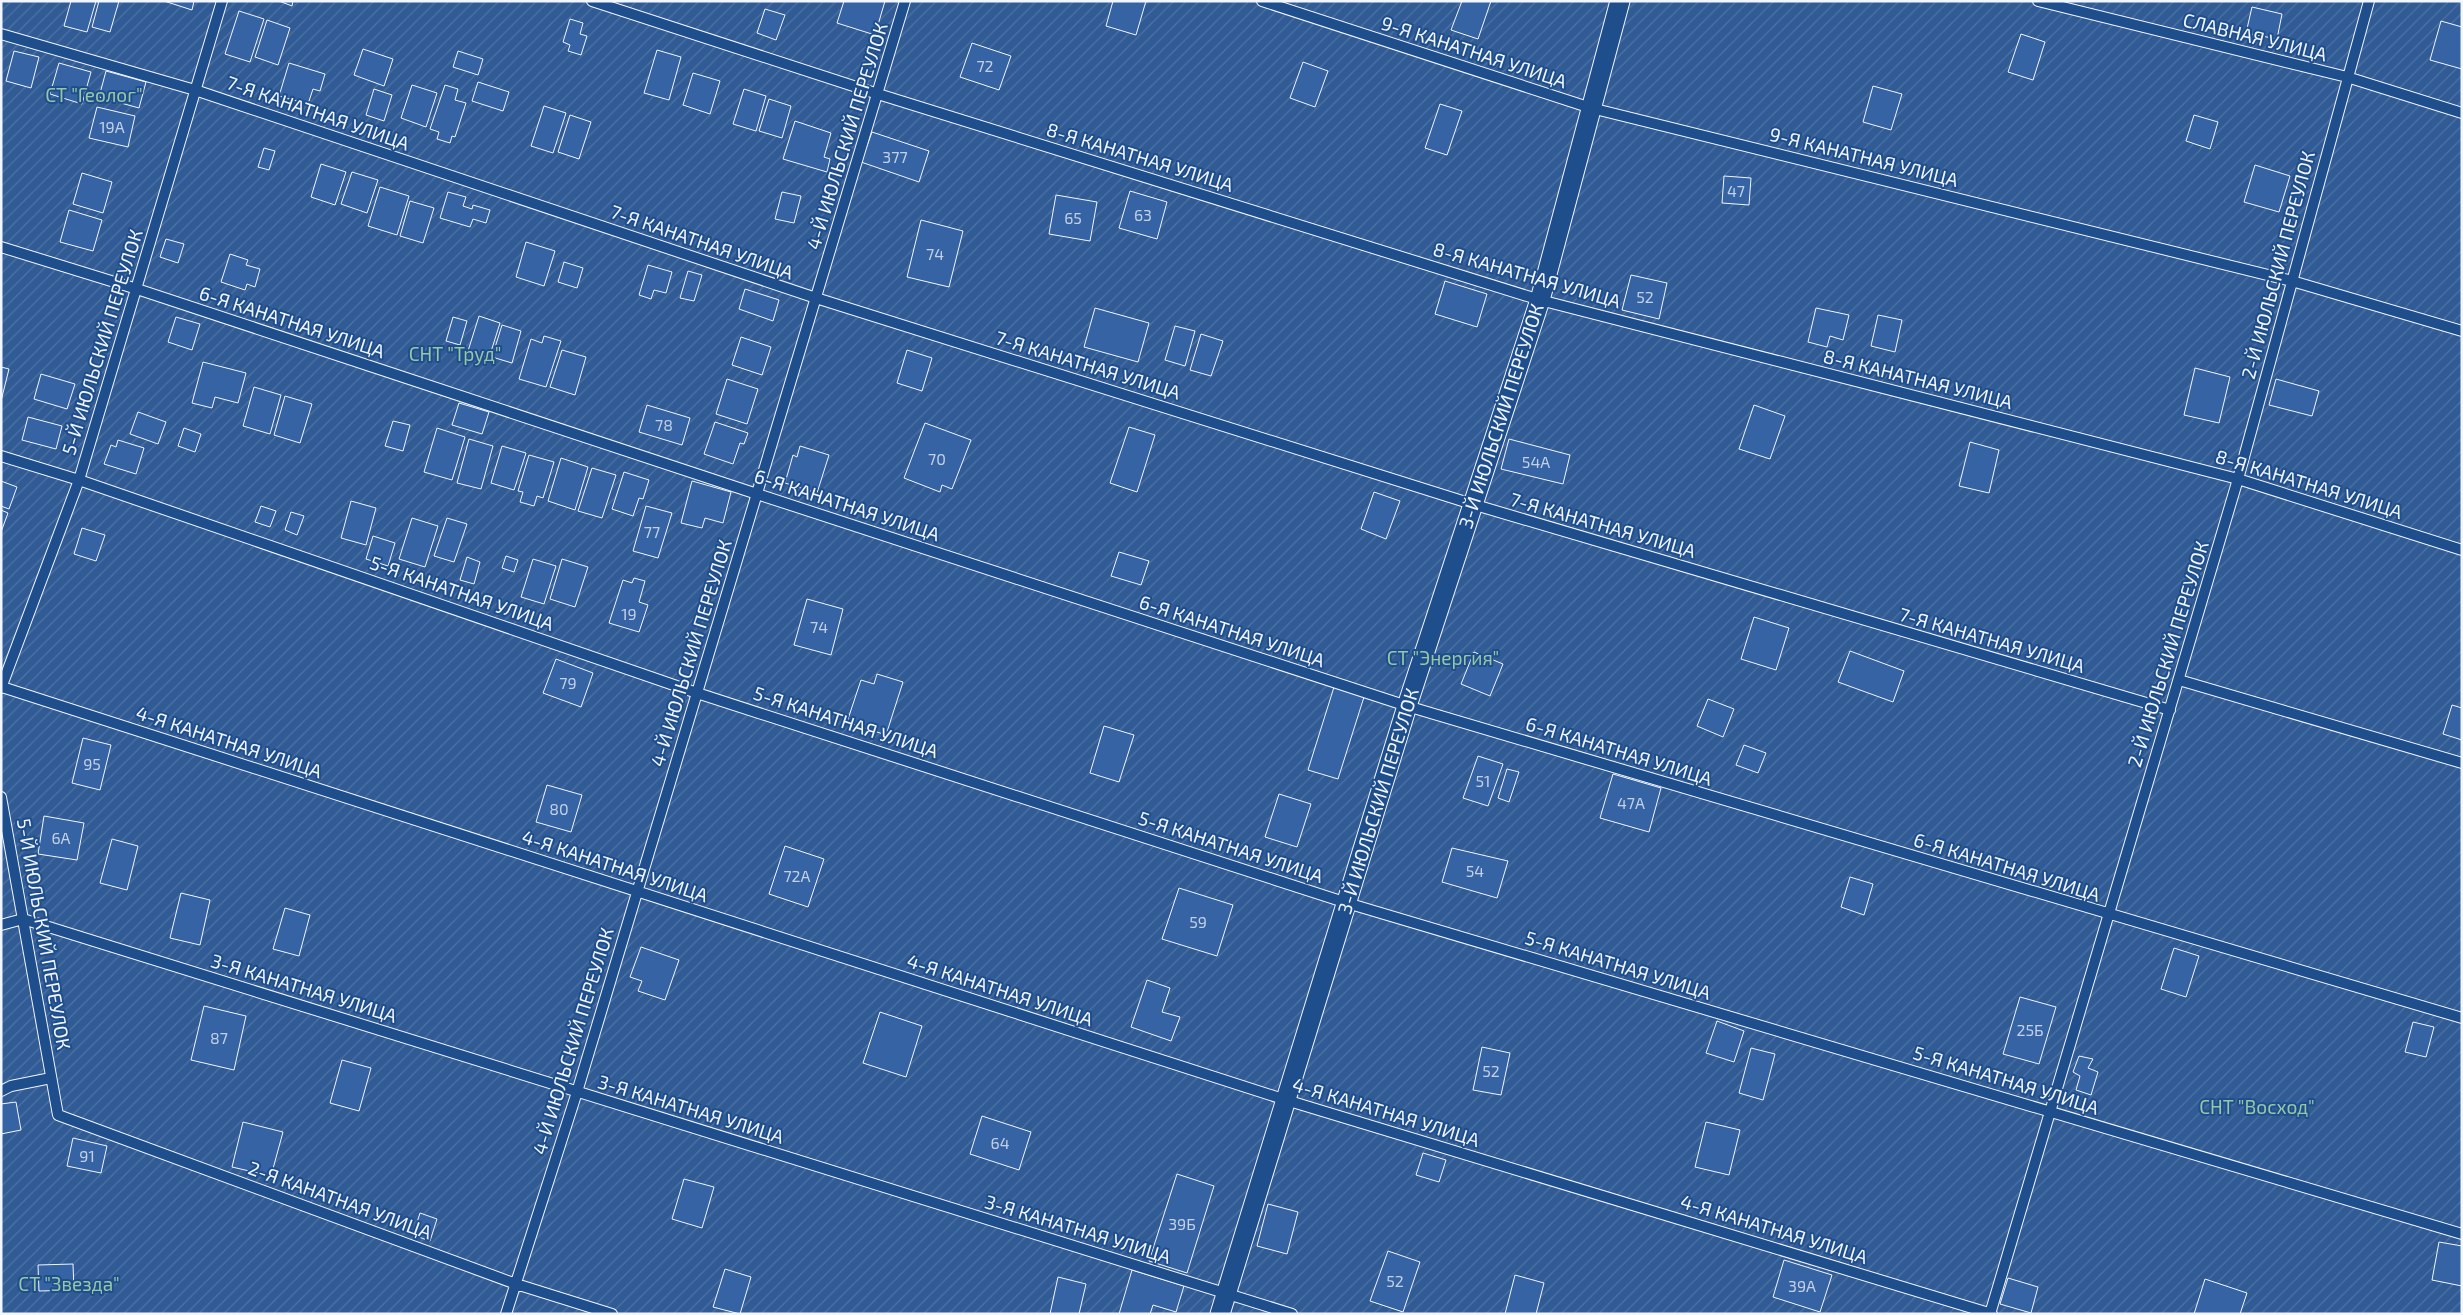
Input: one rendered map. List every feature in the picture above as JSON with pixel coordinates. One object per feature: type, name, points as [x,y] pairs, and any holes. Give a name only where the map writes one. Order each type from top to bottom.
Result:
[{"type":"street","name":"3-Й ИЮЛЬСКИЙ ПЕРЕУЛОК","points":[[1220,1314],[1407,706],[1540,300],[1591,108],[1616,2]]},
{"type":"lane","name":"5-Й ИЮЛЬСКИЙ ПЕРЕУЛОК","points":[[1,688],[79,480],[222,1]]},
{"type":"lane","name":"8-Я КАНАТНАЯ УЛИЦА","points":[[592,1],[878,94],[1540,300],[2238,479],[2462,550]]},
{"type":"lane","name":"4-Й ИЮЛЬСКИЙ ПЕРЕУЛОК","points":[[506,1314],[577,1092],[906,1]]},
{"type":"lane","name":"9-Я КАНАТНАЯ УЛИЦА","points":[[1262,1],[1591,108],[2292,281],[2462,331]]},
{"type":"lane","name":"СЛАВНАЯ УЛИЦА","points":[[2038,1],[2347,77],[2462,113]]},
{"type":"lane","name":"2-Й ИЮЛЬСКИЙ ПЕРЕУЛОК","points":[[1991,1314],[2238,479],[2369,1]]},
{"type":"lane","name":"7-Я КАНАТНАЯ УЛИЦА","points":[[1,34],[195,90],[816,298],[1472,504],[2170,710]]},
{"type":"lane","name":"6-Я КАНАТНАЯ УЛИЦА","points":[[1,247],[137,289],[1407,706],[2462,1018]]},
{"type":"lane","name":"5-Я КАНАТНАЯ УЛИЦА","points":[[1,456],[79,480],[697,693],[1347,903],[2462,1234]]},
{"type":"lane","points":[[2178,680],[2462,763]]},
{"type":"lane","name":"4-Я КАНАТНАЯ УЛИЦА","points":[[1,688],[1286,1100],[1991,1314]]},
{"type":"lane","name":"5-Й ИЮЛЬСКИЙ ПЕРЕУЛОК","points":[[1,797],[58,1115]]},
{"type":"lane","points":[[1,925],[23,919]]},
{"type":"lane","name":"3-Я КАНАТНАЯ УЛИЦА","points":[[23,919],[1292,1314]]},
{"type":"lane","name":"5-Й ИЮЛЬСКИЙ ПЕРЕУЛОК","points":[[1,1091],[11,1086],[51,1078]]},
{"type":"lane","name":"2-Я КАНАТНАЯ УЛИЦА","points":[[58,1115],[516,1284],[612,1314]]},
{"type":"green space","points":[[1,1],[2462,1],[2462,1314],[1,1314]]},
{"type":"building","points":[[71,1],[96,1],[87,32],[64,26]]},
{"type":"building","points":[[99,1],[119,1],[110,32],[92,27]]},
{"type":"building","points":[[164,1],[194,1],[192,10]]},
{"type":"building","points":[[279,1],[293,1],[292,6]]},
{"type":"building","points":[[844,1],[885,1],[875,35],[837,23]]},
{"type":"building","points":[[1113,1],[1146,1],[1136,35],[1106,26]]},
{"type":"building","points":[[1462,1],[1491,1],[1478,39],[1451,30]]},
{"type":"building","points":[[2252,7],[2282,14],[2277,39],[2246,33]]},
{"type":"building","points":[[765,9],[785,15],[776,40],[757,33]]},
{"type":"building","points":[[239,11],[264,19],[250,62],[225,54]]},
{"type":"building","points":[[570,19],[583,23],[580,34],[587,36],[581,55],[568,51],[570,45],[563,42]]},
{"type":"building","points":[[267,20],[290,28],[278,65],[255,57]]},
{"type":"building","points":[[2441,21],[2462,27],[2462,69],[2430,60]]},
{"type":"building","points":[[2021,34],[2045,42],[2033,80],[2008,72]]},
{"type":"building","points":[[972,43],[1011,56],[999,90],[960,77]]},
{"type":"building","points":[[363,49],[393,59],[384,86],[354,75]]},
{"type":"building","points":[[657,50],[681,57],[669,100],[644,93]]},
{"type":"building","points":[[14,51],[39,57],[31,88],[6,81]]},
{"type":"building","points":[[458,51],[483,59],[478,75],[453,67]]},
{"type":"building","points":[[1303,62],[1328,71],[1315,107],[1290,98]]},
{"type":"building","points":[[59,63],[91,72],[82,104],[50,94]]},
{"type":"building","points":[[289,63],[325,74],[320,91],[313,89],[308,104],[279,96]]},
{"type":"building","points":[[106,71],[146,82],[139,108],[99,97]]},
{"type":"building","points":[[693,73],[720,81],[710,114],[683,105]]},
{"type":"building","points":[[478,82],[509,92],[503,111],[472,101]]},
{"type":"building","points":[[412,85],[437,93],[426,127],[401,118]]},
{"type":"building","points":[[445,85],[458,89],[455,100],[466,103],[455,137],[452,136],[450,143],[437,139],[439,132],[430,129]]},
{"type":"building","points":[[1873,86],[1902,94],[1891,130],[1863,122]]},
{"type":"building","points":[[374,89],[392,95],[384,121],[366,115]]},
{"type":"building","points":[[744,89],[766,96],[756,131],[733,124]]},
{"type":"building","points":[[769,99],[791,106],[782,138],[759,131]]},
{"type":"building","points":[[1440,104],[1462,111],[1447,155],[1425,148]]},
{"type":"building","points":[[544,106],[566,113],[553,153],[531,146]]},
{"type":"building","points":[[97,107],[135,116],[128,147],[89,138]]},
{"type":"building","points":[[570,115],[591,122],[579,159],[558,152]]},
{"type":"building","points":[[2194,115],[2218,122],[2210,149],[2186,141]]},
{"type":"building","points":[[795,121],[831,133],[824,157],[830,159],[827,172],[783,159]]},
{"type":"building","points":[[872,132],[929,151],[919,182],[861,162]]},
{"type":"building","points":[[264,148],[275,151],[269,170],[258,167]]},
{"type":"building","points":[[321,164],[346,172],[335,205],[311,197]]},
{"type":"building","points":[[2255,165],[2290,176],[2279,212],[2244,202]]},
{"type":"building","points":[[352,172],[378,180],[367,213],[341,204]]},
{"type":"building","points":[[82,173],[112,182],[103,213],[73,204]]},
{"type":"building","points":[[1724,176],[1751,178],[1749,205],[1722,203]]},
{"type":"building","points":[[380,187],[409,196],[397,235],[368,226]]},
{"type":"building","points":[[1130,191],[1167,202],[1157,239],[1119,228]]},
{"type":"building","points":[[448,192],[466,197],[463,206],[472,209],[473,205],[490,210],[486,223],[473,219],[470,227],[440,218]]},
{"type":"building","points":[[782,192],[801,196],[794,223],[775,219]]},
{"type":"building","points":[[1056,195],[1097,202],[1090,241],[1049,234]]},
{"type":"building","points":[[410,201],[434,208],[423,243],[400,236]]},
{"type":"building","points":[[69,210],[102,220],[93,251],[60,242]]},
{"type":"building","points":[[921,220],[963,231],[949,287],[907,277]]},
{"type":"building","points":[[166,239],[184,244],[178,263],[160,257]]},
{"type":"building","points":[[526,242],[555,251],[544,286],[516,277]]},
{"type":"building","points":[[230,254],[248,260],[246,265],[260,269],[255,287],[247,284],[245,290],[221,282]]},
{"type":"building","points":[[564,262],[583,268],[577,288],[558,282]]},
{"type":"building","points":[[648,265],[672,272],[666,293],[654,290],[651,299],[639,295]]},
{"type":"building","points":[[688,271],[702,275],[694,301],[680,298]]},
{"type":"building","points":[[1631,275],[1667,283],[1659,319],[1622,310]]},
{"type":"building","points":[[1445,281],[1487,294],[1477,327],[1435,314]]},
{"type":"building","points":[[745,289],[779,300],[773,321],[739,309]]},
{"type":"building","points":[[1095,308],[1149,323],[1138,362],[1084,347]]},
{"type":"building","points":[[1816,308],[1849,315],[1843,340],[1830,336],[1827,347],[1808,342]]},
{"type":"building","points":[[1878,315],[1902,320],[1895,352],[1871,346]]},
{"type":"building","points":[[479,316],[500,323],[489,358],[468,351]]},
{"type":"building","points":[[176,317],[200,324],[192,350],[168,342]]},
{"type":"building","points":[[453,317],[467,321],[460,345],[446,341]]},
{"type":"building","points":[[502,325],[521,331],[512,363],[492,357]]},
{"type":"building","points":[[1175,326],[1195,331],[1185,366],[1165,360]]},
{"type":"building","points":[[1201,334],[1223,341],[1211,376],[1190,370]]},
{"type":"building","points":[[544,336],[561,341],[546,387],[519,379],[531,339],[542,343]]},
{"type":"building","points":[[741,337],[771,347],[762,375],[732,365]]},
{"type":"building","points":[[562,350],[586,357],[575,395],[550,387]]},
{"type":"building","points":[[907,350],[932,358],[922,391],[897,383]]},
{"type":"building","points":[[203,362],[246,373],[238,403],[215,397],[212,408],[192,403]]},
{"type":"building","points":[[1,367],[9,369],[1,401]]},
{"type":"building","points":[[2195,368],[2230,377],[2219,423],[2184,415]]},
{"type":"building","points":[[41,374],[75,384],[67,409],[34,399]]},
{"type":"building","points":[[727,379],[758,389],[747,424],[716,414]]},
{"type":"building","points":[[2276,379],[2319,391],[2312,416],[2269,405]]},
{"type":"building","points":[[254,387],[281,395],[270,434],[243,426]]},
{"type":"building","points":[[285,396],[312,404],[300,443],[274,435]]},
{"type":"building","points":[[459,403],[489,412],[482,434],[452,425]]},
{"type":"building","points":[[647,405],[690,418],[682,445],[639,432]]},
{"type":"building","points":[[1754,405],[1785,416],[1770,459],[1739,449]]},
{"type":"building","points":[[138,412],[166,422],[158,444],[130,434]]},
{"type":"building","points":[[28,417],[62,426],[56,449],[22,440]]},
{"type":"building","points":[[393,421],[410,425],[403,451],[385,446]]},
{"type":"building","points":[[715,422],[748,433],[744,444],[740,443],[733,464],[704,454]]},
{"type":"building","points":[[925,423],[971,440],[952,489],[942,485],[940,492],[904,478]]},
{"type":"building","points":[[1129,427],[1155,435],[1137,492],[1110,483]]},
{"type":"building","points":[[184,428],[201,434],[195,452],[178,446]]},
{"type":"building","points":[[437,428],[465,437],[452,480],[424,472]]},
{"type":"building","points":[[469,439],[493,446],[481,489],[457,483]]},
{"type":"building","points":[[1509,439],[1570,455],[1563,484],[1501,469]]},
{"type":"building","points":[[118,440],[144,448],[136,474],[104,464],[111,445],[116,447]]},
{"type":"building","points":[[1970,442],[1999,450],[1989,493],[1959,486]]},
{"type":"building","points":[[502,446],[526,453],[514,490],[491,483]]},
{"type":"building","points":[[800,446],[829,455],[817,493],[785,483],[793,455],[797,457]]},
{"type":"building","points":[[529,455],[554,462],[543,498],[537,496],[534,506],[520,502],[523,492],[518,491]]},
{"type":"building","points":[[561,458],[588,467],[575,510],[548,501]]},
{"type":"building","points":[[592,468],[616,475],[602,518],[578,511]]},
{"type":"building","points":[[624,472],[649,480],[643,499],[639,498],[633,516],[612,509]]},
{"type":"building","points":[[1,481],[17,487],[9,509],[1,506]]},
{"type":"building","points":[[692,481],[731,492],[723,523],[705,518],[702,528],[681,523]]},
{"type":"building","points":[[1374,492],[1400,501],[1386,539],[1361,529]]},
{"type":"building","points":[[351,501],[376,508],[366,545],[341,538]]},
{"type":"building","points":[[261,506],[276,511],[270,527],[255,522]]},
{"type":"building","points":[[646,506],[672,513],[658,558],[633,551]]},
{"type":"building","points":[[1,510],[8,513],[1,532]]},
{"type":"building","points":[[291,512],[304,516],[297,535],[285,530]]},
{"type":"building","points":[[412,518],[438,526],[425,567],[399,559]]},
{"type":"building","points":[[447,518],[467,524],[454,562],[434,556]]},
{"type":"building","points":[[82,528],[105,535],[96,561],[74,554]]},
{"type":"building","points":[[373,536],[395,543],[388,566],[366,559]]},
{"type":"building","points":[[1119,552],[1149,561],[1141,585],[1111,576]]},
{"type":"building","points":[[506,556],[518,560],[514,572],[502,568]]},
{"type":"building","points":[[467,557],[480,562],[474,584],[460,580]]},
{"type":"building","points":[[533,559],[556,566],[544,604],[521,597]]},
{"type":"building","points":[[562,559],[588,567],[575,607],[550,599]]},
{"type":"building","points":[[634,578],[645,581],[639,602],[648,605],[639,632],[609,623],[623,580],[632,583]]},
{"type":"building","points":[[807,599],[843,609],[831,655],[794,645]]},
{"type":"building","points":[[1754,617],[1789,628],[1776,670],[1741,659]]},
{"type":"building","points":[[1850,651],[1904,671],[1893,702],[1838,682]]},
{"type":"building","points":[[1474,652],[1503,664],[1490,696],[1461,684]]},
{"type":"building","points":[[556,659],[593,673],[581,707],[543,693]]},
{"type":"building","points":[[877,674],[903,682],[886,735],[847,722],[861,680],[874,684]]},
{"type":"building","points":[[1334,687],[1364,697],[1338,779],[1308,770]]},
{"type":"building","points":[[1708,699],[1734,709],[1723,737],[1697,726]]},
{"type":"building","points":[[2452,705],[2462,708],[2462,740],[2443,734]]},
{"type":"building","points":[[1104,726],[1134,735],[1119,782],[1090,773]]},
{"type":"building","points":[[83,738],[111,745],[100,790],[72,783]]},
{"type":"building","points":[[1744,745],[1766,753],[1758,773],[1736,765]]},
{"type":"building","points":[[1478,756],[1503,764],[1488,806],[1463,798]]},
{"type":"building","points":[[1507,769],[1519,772],[1509,802],[1498,798]]},
{"type":"building","points":[[1613,774],[1661,788],[1649,832],[1600,818]]},
{"type":"building","points":[[547,785],[582,795],[571,832],[536,822]]},
{"type":"building","points":[[1279,794],[1311,804],[1297,847],[1265,837]]},
{"type":"building","points":[[44,816],[84,823],[77,860],[38,854]]},
{"type":"building","points":[[112,839],[138,846],[127,890],[100,883]]},
{"type":"building","points":[[785,846],[824,859],[808,907],[769,894]]},
{"type":"building","points":[[1452,848],[1508,861],[1497,898],[1442,882]]},
{"type":"building","points":[[1850,877],[1873,884],[1864,915],[1841,907]]},
{"type":"building","points":[[1179,888],[1233,905],[1217,956],[1162,939]]},
{"type":"building","points":[[181,893],[210,900],[200,945],[170,938]]},
{"type":"building","points":[[285,908],[310,915],[299,956],[273,949]]},
{"type":"building","points":[[641,947],[679,960],[665,1000],[638,991],[642,981],[630,977]]},
{"type":"building","points":[[2174,948],[2199,956],[2186,997],[2161,989]]},
{"type":"building","points":[[1147,980],[1170,988],[1162,1012],[1180,1017],[1171,1041],[1131,1027]]},
{"type":"building","points":[[2020,997],[2056,1007],[2039,1064],[2003,1054]]},
{"type":"building","points":[[204,1006],[246,1016],[234,1070],[191,1060]]},
{"type":"building","points":[[880,1012],[922,1026],[906,1077],[863,1063]]},
{"type":"building","points":[[1717,1021],[1744,1031],[1734,1062],[1706,1053]]},
{"type":"building","points":[[2413,1022],[2434,1027],[2426,1057],[2405,1052]]},
{"type":"building","points":[[1482,1047],[1510,1053],[1501,1095],[1473,1090]]},
{"type":"building","points":[[1751,1048],[1775,1054],[1763,1100],[1739,1093]]},
{"type":"building","points":[[2079,1056],[2093,1059],[2088,1068],[2098,1072],[2091,1095],[2076,1090],[2080,1076],[2073,1072]]},
{"type":"building","points":[[342,1060],[371,1068],[359,1111],[330,1103]]},
{"type":"building","points":[[16,1102],[21,1130],[1,1134],[1,1104]]},
{"type":"building","points":[[982,1116],[1031,1132],[1019,1170],[970,1154]]},
{"type":"building","points":[[243,1122],[283,1132],[271,1176],[232,1167]]},
{"type":"building","points":[[1706,1122],[1740,1130],[1729,1175],[1695,1167]]},
{"type":"building","points":[[73,1138],[107,1146],[101,1173],[67,1166]]},
{"type":"building","points":[[1423,1153],[1446,1160],[1439,1182],[1416,1175]]},
{"type":"building","points":[[1177,1174],[1214,1186],[1187,1273],[1149,1261]]},
{"type":"building","points":[[684,1179],[714,1187],[702,1228],[672,1219]]},
{"type":"building","points":[[1268,1204],[1298,1212],[1287,1254],[1257,1246]]},
{"type":"building","points":[[420,1213],[437,1219],[430,1241],[413,1235]]},
{"type":"building","points":[[2439,1242],[2462,1246],[2462,1286],[2432,1280]]},
{"type":"building","points":[[1388,1251],[1420,1262],[1403,1312],[1370,1301]]},
{"type":"building","points":[[1784,1260],[1832,1275],[1820,1312],[1773,1297]]},
{"type":"building","points":[[73,1264],[74,1290],[39,1291],[38,1265]]},
{"type":"building","points":[[725,1269],[751,1277],[740,1314],[713,1307]]},
{"type":"building","points":[[1132,1270],[1184,1286],[1176,1312],[1153,1305],[1150,1314],[1119,1314]]},
{"type":"building","points":[[1515,1275],[1544,1283],[1536,1314],[1505,1314]]},
{"type":"building","points":[[1058,1277],[1086,1284],[1079,1314],[1050,1314]]},
{"type":"building","points":[[2008,1278],[2038,1287],[2031,1313],[2000,1304]]},
{"type":"building","points":[[2205,1279],[2247,1293],[2240,1314],[2194,1314]]},
{"type":"park label","name":"СТ \"Геолог\"","points":[[94,95]]},
{"type":"park label","name":"СНТ \"Труд\"","points":[[455,354]]},
{"type":"park label","name":"СТ \"Энергия\"","points":[[1443,658]]},
{"type":"park label","name":"СНТ \"Восход\"","points":[[2257,1107]]},
{"type":"park label","name":"СТ \"Звезда\"","points":[[69,1284]]}]
